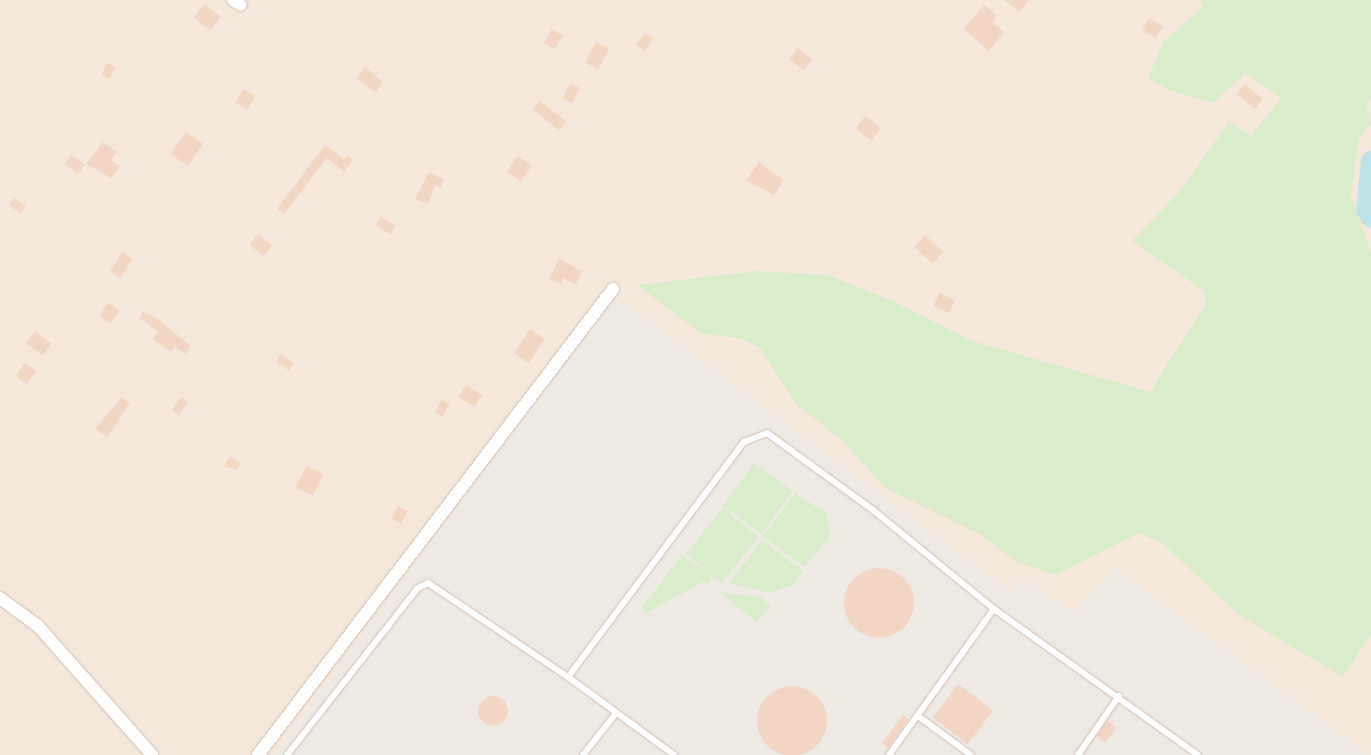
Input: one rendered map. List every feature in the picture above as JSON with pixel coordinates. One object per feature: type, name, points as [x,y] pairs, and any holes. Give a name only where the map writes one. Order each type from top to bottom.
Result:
[{"type":"street","points":[[258,755],[613,289]]},
{"type":"street","points":[[0,598],[38,626],[152,755]]},
{"type":"lane","points":[[568,676],[744,442],[766,433],[872,510],[994,608],[1119,696],[1198,755]]},
{"type":"lane","points":[[287,755],[418,588],[428,583],[568,676],[674,755]]},
{"type":"lane","points":[[889,755],[994,608]]},
{"type":"lane","points":[[1078,755],[1119,696]]},
{"type":"lane","points":[[583,755],[616,713]]},
{"type":"lane","points":[[918,716],[971,755]]},
{"type":"shaded area","points":[[0,0],[1371,0],[1371,755],[0,755]]},
{"type":"shaded area","points":[[614,295],[1011,592],[1022,578],[1074,613],[1113,567],[1368,755],[273,755]]},
{"type":"green space","points":[[1200,0],[1371,0],[1371,98],[1366,106],[1371,124],[1359,138],[1351,196],[1371,253],[1371,635],[1343,677],[1239,615],[1163,544],[1139,533],[1056,575],[1016,562],[981,535],[885,488],[844,442],[796,404],[760,348],[742,339],[700,333],[637,285],[757,271],[828,275],[895,302],[972,341],[1150,392],[1205,305],[1204,291],[1132,241],[1179,192],[1229,122],[1251,136],[1281,98],[1245,73],[1213,103],[1169,90],[1148,78],[1164,41],[1203,7]]},
{"type":"green space","points":[[754,463],[793,491],[762,534],[723,506]]},
{"type":"green space","points":[[795,493],[826,513],[830,536],[805,567],[763,537]]},
{"type":"green space","points":[[723,508],[759,537],[722,583],[686,554]]},
{"type":"green space","points":[[762,540],[803,571],[793,585],[769,593],[729,583]]},
{"type":"green space","points":[[682,555],[714,576],[709,583],[703,582],[646,613],[642,607]]},
{"type":"green space","points":[[720,592],[761,597],[771,606],[756,622]]},
{"type":"building","points":[[1004,0],[1029,0],[1020,12]]},
{"type":"building","points":[[204,4],[221,17],[211,30],[194,18]]},
{"type":"building","points":[[984,5],[997,16],[992,22],[1004,32],[989,51],[963,29]]},
{"type":"building","points":[[1149,18],[1163,26],[1156,38],[1142,30]]},
{"type":"building","points":[[552,29],[563,36],[555,49],[544,43]]},
{"type":"building","points":[[645,33],[653,39],[644,51],[636,45]]},
{"type":"building","points":[[596,42],[609,49],[598,69],[585,62]]},
{"type":"building","points":[[798,48],[813,60],[804,71],[789,59]]},
{"type":"building","points":[[108,63],[116,68],[109,79],[101,74]]},
{"type":"building","points":[[365,67],[383,82],[376,92],[356,79]]},
{"type":"building","points":[[570,83],[580,88],[572,103],[562,98]]},
{"type":"building","points":[[1244,84],[1263,99],[1255,109],[1236,94]]},
{"type":"building","points":[[244,89],[256,97],[247,110],[235,102]]},
{"type":"building","points":[[540,101],[566,121],[559,130],[533,110]]},
{"type":"building","points":[[865,116],[881,128],[871,141],[855,129]]},
{"type":"building","points":[[186,132],[203,144],[188,166],[171,154]]},
{"type":"building","points":[[103,142],[117,152],[111,160],[120,166],[111,178],[86,164]]},
{"type":"building","points":[[325,145],[344,159],[347,155],[353,160],[344,172],[327,158],[284,214],[277,209]]},
{"type":"building","points":[[71,155],[85,165],[78,174],[65,164]]},
{"type":"building","points":[[518,156],[532,166],[521,181],[507,171]]},
{"type":"building","points":[[759,162],[784,180],[774,195],[746,180]]},
{"type":"building","points":[[429,172],[444,180],[440,188],[435,185],[428,204],[415,199]]},
{"type":"building","points":[[14,198],[26,206],[21,213],[9,205]]},
{"type":"building","points":[[381,217],[396,226],[390,234],[376,226]]},
{"type":"building","points":[[258,234],[272,245],[264,256],[249,245]]},
{"type":"building","points":[[925,235],[944,252],[933,264],[914,247]]},
{"type":"building","points":[[122,252],[132,258],[120,278],[110,272]]},
{"type":"building","points":[[559,258],[582,272],[575,285],[564,278],[561,284],[549,279]]},
{"type":"building","points":[[940,293],[955,301],[948,313],[933,305]]},
{"type":"building","points":[[108,303],[120,311],[111,324],[99,316]]},
{"type":"building","points":[[143,312],[155,317],[191,346],[186,354],[175,347],[171,352],[152,339],[158,332],[139,318]]},
{"type":"building","points":[[530,329],[545,339],[529,363],[514,353]]},
{"type":"building","points":[[35,331],[52,344],[43,356],[26,343]]},
{"type":"building","points":[[281,354],[294,363],[289,371],[276,361]]},
{"type":"building","points":[[25,363],[36,371],[27,384],[16,376]]},
{"type":"building","points":[[466,385],[482,395],[475,407],[459,397]]},
{"type":"building","points":[[122,397],[130,403],[107,437],[95,429]]},
{"type":"building","points":[[181,397],[188,402],[179,415],[172,410]]},
{"type":"building","points":[[442,400],[450,405],[442,417],[435,412]]},
{"type":"building","points":[[230,456],[241,463],[237,470],[224,466]]},
{"type":"building","points":[[306,466],[323,474],[313,496],[296,488]]},
{"type":"building","points":[[398,506],[408,511],[401,523],[392,518]]},
{"type":"building","points":[[886,568],[899,574],[908,583],[912,589],[914,603],[912,617],[904,628],[893,636],[872,638],[865,636],[854,628],[846,617],[844,596],[846,589],[854,578],[865,570]]},
{"type":"building","points":[[958,684],[993,710],[968,744],[933,718]]},
{"type":"building","points":[[792,686],[805,689],[817,696],[824,708],[827,721],[824,734],[817,746],[805,753],[792,756],[779,753],[767,746],[760,734],[757,721],[760,708],[767,696],[779,689]]},
{"type":"building","points":[[493,696],[504,700],[508,711],[504,722],[493,726],[482,722],[478,711],[482,700]]},
{"type":"building","points":[[903,715],[908,719],[888,748],[882,743]]},
{"type":"building","points":[[1108,721],[1117,728],[1105,743],[1096,736]]},
{"type":"waterway","points":[[1371,161],[1366,210],[1371,218]]}]
